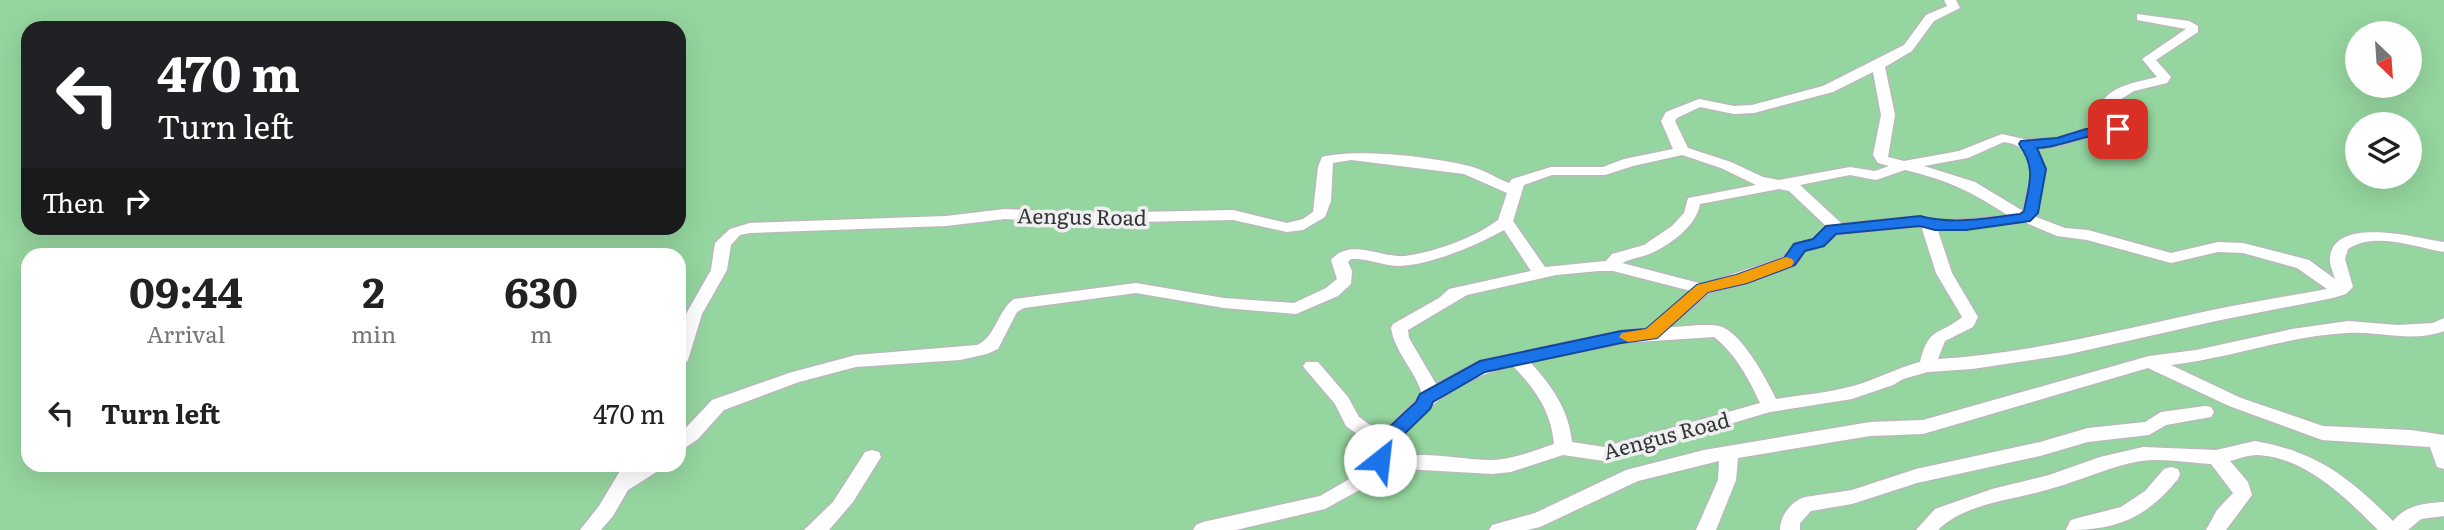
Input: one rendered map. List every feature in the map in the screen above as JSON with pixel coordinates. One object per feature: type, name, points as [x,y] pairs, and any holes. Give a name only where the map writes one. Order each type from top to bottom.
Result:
[{"type":"street","points":[[1681,150],[1668,121],[1671,114],[1699,103],[1734,110],[1754,109],[1828,89],[1908,48],[1930,18],[1954,8],[1950,0]]},
{"type":"street","points":[[1613,266],[1612,263],[1618,258],[1649,248],[1677,229],[1690,214],[1693,201],[1850,172],[1877,176],[1903,165],[1963,155],[2002,138],[2026,144],[2059,142],[2086,133],[2116,132],[2118,126],[2108,106],[2109,101],[2129,88],[2162,80],[2164,77],[2148,60],[2194,29],[2189,25],[2141,18]]},
{"type":"street","points":[[1885,61],[1878,70],[1883,81],[1888,115],[1880,155],[1883,160],[1926,169],[1970,185],[2024,218],[2062,233],[2088,235],[2172,258],[2226,246],[2244,248],[2303,264],[2340,290],[2345,286],[2337,259],[2345,242],[2368,236],[2444,247]]},
{"type":"street","points":[[1651,334],[1703,289],[1741,279],[1790,261],[1800,247],[1818,242],[1828,232],[1920,221],[1935,225],[1986,224],[2024,218],[2031,213],[2039,169],[2033,152],[2026,144]]},
{"type":"street","points":[[686,439],[718,405],[795,377],[856,361],[960,354],[981,350],[992,345],[1011,309],[1020,303],[1136,288],[1224,303],[1296,309],[1332,292],[1345,280],[1345,271],[1339,260],[1343,256],[1353,253],[1401,261],[1472,239],[1504,222],[1517,181],[1551,171],[1605,171],[1629,162],[1681,150],[1726,165],[1759,181],[1798,190],[1838,229]]},
{"type":"street","name":"Aengus Road","points":[[686,339],[694,314],[715,282],[723,243],[735,233],[750,228],[946,221],[1005,214],[1088,218],[1233,215],[1249,217],[1276,228],[1289,229],[1320,214],[1325,197],[1323,176],[1327,160],[1351,156],[1468,170],[1514,191]]},
{"type":"street","points":[[1504,222],[1540,272]]},
{"type":"street","points":[[1928,366],[1932,346],[1938,335],[1966,323],[1970,317],[1944,273],[1931,236],[1930,229],[1935,225]]},
{"type":"street","points":[[1431,395],[1422,370],[1404,350],[1399,328],[1445,302],[1448,297],[1470,288],[1584,265],[1613,266],[1703,289]]},
{"type":"street","name":"Aengus Road","points":[[1203,530],[1325,502],[1372,474],[1404,462],[1478,467],[1511,465],[1563,448],[1604,454],[1770,406],[1852,393],[1928,366],[1972,363],[2065,349],[2340,290]]},
{"type":"street","points":[[1499,530],[1540,519],[1633,475],[1729,452],[1870,429],[1923,427],[2149,362],[2196,356],[2317,331],[2348,327],[2397,331],[2436,328],[2444,324]]},
{"type":"street","points":[[1372,474],[1398,427],[1431,395],[1480,367],[1621,337],[1717,331],[1729,341],[1758,379],[1770,406]]},
{"type":"street","points":[[1516,358],[1548,391],[1563,426],[1563,448]]},
{"type":"street","points":[[2149,362],[2235,402],[2322,433],[2411,437],[2441,442],[2444,462]]},
{"type":"street","points":[[1312,366],[1342,401],[1352,421],[1387,446]]},
{"type":"street","points":[[1790,530],[1790,521],[1805,504],[1852,497],[1916,476],[2040,449],[2057,442],[2113,430],[2149,428],[2161,419],[2205,412]]},
{"type":"street","points":[[1926,530],[1942,514],[1992,496],[2051,482],[2100,464],[2143,454],[2216,457],[2255,448],[2305,461],[2347,488],[2390,530]]},
{"type":"street","points":[[1706,530],[1727,480],[1729,452]]},
{"type":"street","points":[[814,530],[834,513],[872,457]]},
{"type":"street","points":[[2216,457],[2241,488],[2243,495],[2224,515],[2216,530]]},
{"type":"street","points":[[590,530],[623,485],[629,472]]},
{"type":"street","points":[[623,485],[642,472]]},
{"type":"street","points":[[2076,530],[2077,526],[2088,520],[2107,520],[2127,514],[2156,493],[2171,474]]},
{"type":"street","points":[[2398,530],[2404,518],[2413,513],[2444,509]]},
{"type":"green space","points":[[0,0],[2444,0],[2444,530],[0,530]]},
{"type":"slow traffic","points":[[1628,337],[1656,331],[1660,324],[1703,289],[1741,279],[1786,262]]},
{"type":"route","points":[[1380,460],[1392,435],[1424,405],[1426,398],[1480,367],[1621,337],[1651,334],[1703,289],[1741,279],[1790,261],[1800,247],[1818,242],[1832,230],[1920,221],[1935,225],[1966,225],[2024,218],[2031,213],[2039,169],[2038,161],[2026,144],[2059,142],[2086,133],[2111,133],[2118,129]]}]
